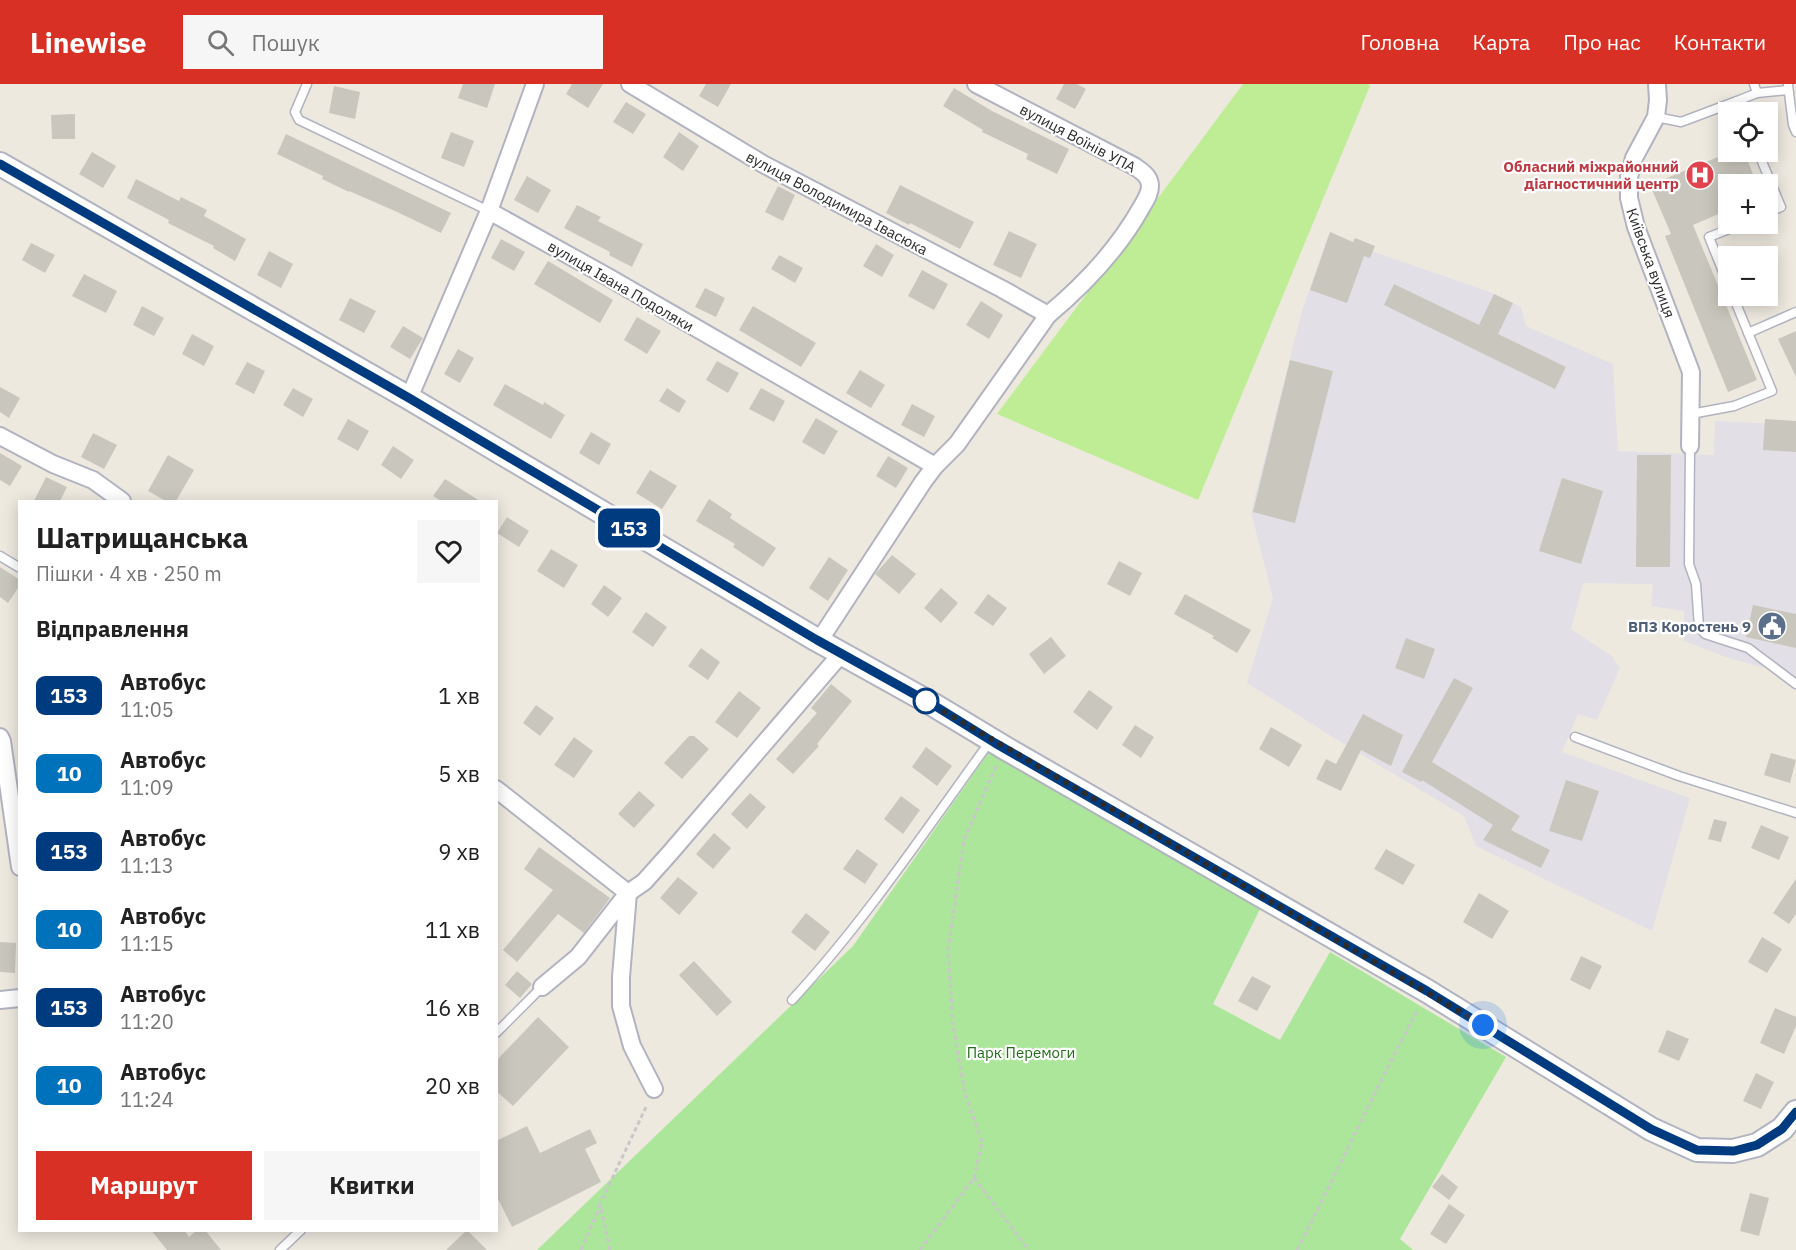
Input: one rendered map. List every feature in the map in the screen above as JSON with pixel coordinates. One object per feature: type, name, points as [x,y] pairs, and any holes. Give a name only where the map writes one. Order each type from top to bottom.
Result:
[{"type":"street","points":[[409,398],[489,211],[535,84]]},
{"type":"street","name":"вулиця Володимира Івасюка","points":[[630,84],[763,164],[1048,315]]},
{"type":"street","name":"вулиця Воїнів УПА","points":[[976,84],[1134,166],[1147,176],[1150,186],[1147,196],[1123,239],[1063,303],[1048,315]]},
{"type":"street","name":"Київська вулиця","points":[[1657,84],[1656,117],[1631,167],[1629,198],[1636,227],[1691,372],[1690,446]]},
{"type":"street","points":[[0,164],[409,398],[841,654],[932,704],[1427,991],[1651,1129],[1697,1150],[1734,1151],[1757,1145],[1782,1129],[1796,1112]]},
{"type":"street","name":"вулиця Івана Подоляки","points":[[489,211],[935,466]]},
{"type":"street","points":[[819,641],[935,466],[957,444],[1048,315]]},
{"type":"street","points":[[0,436],[53,464],[93,480],[121,500]]},
{"type":"street","points":[[542,987],[578,957],[628,893],[644,882],[670,853],[841,654]]},
{"type":"street","points":[[0,737],[18,853]]},
{"type":"street","points":[[498,791],[628,893]]},
{"type":"street","points":[[628,893],[621,1006],[632,1046],[654,1089]]},
{"type":"street","points":[[0,1000],[18,998]]},
{"type":"lane","name":"вулиця Івана Подоляки","points":[[307,84],[295,112],[299,120],[489,211]]},
{"type":"lane","points":[[1754,84],[1757,93]]},
{"type":"lane","points":[[1656,117],[1681,122],[1757,93],[1788,87],[1796,132]]},
{"type":"lane","points":[[1718,233],[1709,237],[1718,259]]},
{"type":"lane","points":[[1691,414],[1734,406],[1772,391],[1737,306]]},
{"type":"lane","points":[[1748,333],[1796,312]]},
{"type":"lane","points":[[1690,446],[1689,564],[1696,584],[1699,627],[1705,634],[1745,646],[1796,684]]},
{"type":"lane","points":[[0,555],[18,567]]},
{"type":"lane","points":[[1575,737],[1679,776],[1796,813]]},
{"type":"lane","points":[[792,1000],[826,963],[998,744]]},
{"type":"lane","points":[[498,1031],[542,987]]},
{"type":"lane","points":[[280,1250],[299,1232]]},
{"type":"path","points":[[920,1250],[974,1178],[981,1142],[965,1094],[953,1025],[948,950],[964,840],[998,744]]},
{"type":"path","points":[[1297,1250],[1427,991]]},
{"type":"path","points":[[581,1250],[654,1089]]},
{"type":"path","points":[[974,1178],[1029,1250]]},
{"type":"path","points":[[600,1204],[610,1250]]},
{"type":"shaded area","points":[[1328,236],[1490,292],[1521,307],[1526,326],[1613,364],[1618,451],[1714,455],[1715,421],[1796,425],[1796,676],[1728,658],[1684,641],[1684,611],[1651,606],[1653,584],[1583,583],[1571,629],[1612,656],[1620,668],[1597,720],[1578,714],[1562,752],[1690,798],[1652,931],[1476,846],[1464,816],[1247,683],[1273,598],[1251,512],[1302,311]]},
{"type":"green space","points":[[1243,84],[1368,84],[1370,86],[1198,500],[997,414]]},
{"type":"green space","name":"Парк Перемоги","points":[[991,749],[1260,909],[1213,1004],[1280,1040],[1330,952],[1506,1057],[1400,1239],[1413,1250],[537,1250],[853,946]]},
{"type":"building","points":[[463,84],[495,84],[487,108],[458,98]]},
{"type":"building","points":[[572,84],[603,84],[588,108],[566,94]]},
{"type":"building","points":[[706,84],[731,84],[718,107],[699,96]]},
{"type":"building","points":[[1064,84],[1077,84],[1086,89],[1075,109],[1056,99]]},
{"type":"building","points":[[334,86],[360,92],[355,119],[329,113]]},
{"type":"building","points":[[954,88],[992,111],[1069,149],[1057,174],[1026,159],[1028,154],[982,132],[983,130],[943,106]]},
{"type":"building","points":[[626,102],[646,114],[633,134],[613,122]]},
{"type":"building","points":[[75,114],[75,139],[52,139],[51,115]]},
{"type":"building","points":[[451,132],[474,141],[464,167],[441,158]]},
{"type":"building","points":[[679,132],[699,146],[683,171],[663,157]]},
{"type":"building","points":[[286,134],[451,213],[441,233],[322,179],[323,176],[277,154]]},
{"type":"building","points":[[92,152],[116,166],[103,188],[79,174]]},
{"type":"building","points":[[1718,157],[1718,162],[1748,162],[1753,174],[1718,174],[1718,214],[1693,225],[1718,286],[1718,306],[1726,306],[1757,380],[1728,392],[1665,236],[1671,234],[1650,185]]},
{"type":"building","points":[[527,176],[551,190],[538,213],[514,200]]},
{"type":"building","points":[[136,179],[179,201],[181,197],[207,210],[204,216],[246,239],[235,261],[213,248],[214,246],[168,223],[169,220],[127,198]]},
{"type":"building","points":[[900,185],[974,222],[960,249],[886,213]]},
{"type":"building","points":[[778,186],[795,195],[783,221],[765,212]]},
{"type":"building","points":[[577,205],[601,217],[598,221],[643,244],[632,267],[609,255],[610,252],[564,228]]},
{"type":"building","points":[[1009,231],[1037,244],[1021,278],[993,265]]},
{"type":"building","points":[[1330,232],[1353,242],[1355,238],[1375,246],[1370,258],[1364,256],[1347,303],[1310,290]]},
{"type":"building","points":[[501,239],[525,252],[514,271],[491,258]]},
{"type":"building","points":[[31,243],[55,255],[45,273],[22,260]]},
{"type":"building","points":[[876,244],[894,255],[882,277],[863,266]]},
{"type":"building","points":[[269,251],[293,264],[281,288],[257,275]]},
{"type":"building","points":[[779,255],[803,268],[795,283],[771,269]]},
{"type":"building","points":[[548,261],[613,300],[600,323],[534,284]]},
{"type":"building","points":[[922,270],[948,284],[934,310],[908,296]]},
{"type":"building","points":[[84,274],[117,291],[106,313],[72,296]]},
{"type":"building","points":[[1394,284],[1479,325],[1494,294],[1513,303],[1498,334],[1566,367],[1555,389],[1384,305]]},
{"type":"building","points":[[705,288],[725,298],[716,317],[695,307]]},
{"type":"building","points":[[350,298],[376,311],[364,333],[339,320]]},
{"type":"building","points":[[981,301],[1003,315],[989,339],[966,325]]},
{"type":"building","points":[[142,306],[164,318],[154,336],[133,325]]},
{"type":"building","points":[[753,306],[816,343],[801,367],[739,330]]},
{"type":"building","points":[[637,317],[661,331],[647,354],[624,340]]},
{"type":"building","points":[[403,326],[423,338],[410,359],[390,347]]},
{"type":"building","points":[[1796,331],[1796,377],[1778,339]]},
{"type":"building","points":[[192,334],[214,346],[204,366],[182,354]]},
{"type":"building","points":[[458,349],[474,358],[460,383],[444,374]]},
{"type":"building","points":[[1290,360],[1333,371],[1295,523],[1253,512]]},
{"type":"building","points":[[717,361],[739,373],[728,393],[706,380]]},
{"type":"building","points":[[247,362],[265,371],[254,394],[235,384]]},
{"type":"building","points":[[860,370],[885,385],[871,408],[846,393]]},
{"type":"building","points":[[505,384],[543,405],[544,402],[565,415],[551,439],[493,405]]},
{"type":"building","points":[[0,387],[20,398],[9,418],[0,412]]},
{"type":"building","points":[[293,388],[313,399],[303,417],[283,405]]},
{"type":"building","points":[[667,388],[686,401],[679,413],[659,401]]},
{"type":"building","points":[[761,388],[785,401],[774,422],[749,409]]},
{"type":"building","points":[[912,404],[935,416],[924,437],[901,425]]},
{"type":"building","points":[[816,418],[838,431],[824,455],[802,442]]},
{"type":"building","points":[[348,419],[369,431],[358,451],[337,439]]},
{"type":"building","points":[[1765,419],[1796,421],[1796,452],[1763,450]]},
{"type":"building","points":[[591,432],[611,444],[599,465],[579,453]]},
{"type":"building","points":[[93,433],[117,445],[104,469],[81,457]]},
{"type":"building","points":[[393,446],[414,460],[401,479],[381,465]]},
{"type":"building","points":[[0,453],[22,466],[10,486],[0,480]]},
{"type":"building","points":[[168,455],[194,470],[177,500],[164,500],[148,491]]},
{"type":"building","points":[[1637,455],[1671,455],[1670,567],[1636,567]]},
{"type":"building","points":[[888,456],[908,468],[896,488],[876,476]]},
{"type":"building","points":[[650,470],[677,486],[662,509],[636,493]]},
{"type":"building","points":[[46,477],[67,487],[60,500],[34,500]]},
{"type":"building","points":[[1562,478],[1603,491],[1581,564],[1539,551]]},
{"type":"building","points":[[445,479],[478,500],[439,500],[433,496]]},
{"type":"building","points":[[709,499],[732,514],[730,518],[776,548],[763,567],[733,547],[735,544],[696,521]]},
{"type":"building","points":[[507,517],[529,531],[519,547],[498,531]]},
{"type":"building","points":[[551,549],[578,565],[564,588],[537,571]]},
{"type":"building","points":[[892,555],[916,574],[899,594],[875,574]]},
{"type":"building","points":[[829,557],[848,570],[828,601],[809,588]]},
{"type":"building","points":[[1119,561],[1142,573],[1130,596],[1107,584]]},
{"type":"building","points":[[0,567],[18,579],[18,588],[8,603],[0,597]]},
{"type":"building","points":[[604,585],[622,598],[608,617],[591,604]]},
{"type":"building","points":[[941,588],[958,603],[941,623],[924,608]]},
{"type":"building","points":[[988,594],[1007,608],[993,626],[974,613]]},
{"type":"building","points":[[1185,594],[1251,630],[1237,653],[1212,638],[1214,636],[1174,614]]},
{"type":"building","name":"ВПЗ Коростень 9","points":[[1753,605],[1796,614],[1796,648],[1746,637]]},
{"type":"building","points":[[646,612],[667,627],[653,647],[632,632]]},
{"type":"building","points":[[1051,637],[1066,656],[1044,674],[1029,654]]},
{"type":"building","points":[[1406,638],[1435,649],[1424,679],[1395,668]]},
{"type":"building","points":[[701,648],[720,662],[708,680],[688,666]]},
{"type":"building","points":[[1454,678],[1473,688],[1432,762],[1520,816],[1511,830],[1550,850],[1541,868],[1483,840],[1493,825],[1422,780],[1421,782],[1402,772]]},
{"type":"building","points":[[831,684],[852,701],[817,744],[819,746],[793,774],[776,759],[817,713],[811,708]]},
{"type":"building","points":[[1089,690],[1113,707],[1097,730],[1073,712]]},
{"type":"building","points":[[739,691],[761,708],[737,738],[715,722]]},
{"type":"building","points":[[536,705],[554,718],[540,736],[523,723]]},
{"type":"building","points":[[1363,714],[1403,735],[1391,766],[1361,750],[1341,791],[1316,779],[1326,759],[1336,764]]},
{"type":"building","points":[[1135,725],[1154,737],[1141,758],[1122,745]]},
{"type":"building","points":[[1271,727],[1302,745],[1289,767],[1259,749]]},
{"type":"building","points":[[689,736],[694,736],[709,749],[682,779],[664,763]]},
{"type":"building","points":[[574,737],[593,751],[574,778],[554,765]]},
{"type":"building","points":[[926,747],[952,766],[937,786],[912,767]]},
{"type":"building","points":[[1771,753],[1796,760],[1790,783],[1764,775]]},
{"type":"building","points":[[1566,780],[1599,791],[1582,841],[1549,831]]},
{"type":"building","points":[[639,791],[655,805],[634,828],[618,814]]},
{"type":"building","points":[[750,793],[766,807],[747,829],[731,814]]},
{"type":"building","points":[[901,796],[920,810],[903,834],[884,819]]},
{"type":"building","points":[[1714,819],[1727,822],[1721,842],[1708,839]]},
{"type":"building","points":[[1761,825],[1789,837],[1779,860],[1751,848]]},
{"type":"building","points":[[714,833],[731,848],[713,869],[696,854]]},
{"type":"building","points":[[539,847],[610,898],[584,933],[558,914],[517,962],[503,950],[553,890],[524,869]]},
{"type":"building","points":[[857,849],[878,864],[865,884],[843,869]]},
{"type":"building","points":[[1386,849],[1415,865],[1403,885],[1374,869]]},
{"type":"building","points":[[678,877],[698,893],[679,915],[660,898]]},
{"type":"building","points":[[1796,879],[1796,914],[1789,924],[1773,913]]},
{"type":"building","points":[[1479,893],[1509,911],[1492,939],[1463,922]]},
{"type":"building","points":[[806,913],[830,932],[815,951],[791,932]]},
{"type":"building","points":[[1762,937],[1782,949],[1767,973],[1748,962]]},
{"type":"building","points":[[0,942],[16,943],[15,973],[0,972]]},
{"type":"building","points":[[1581,956],[1602,966],[1590,990],[1570,980]]},
{"type":"building","points":[[694,961],[732,1002],[717,1016],[679,975]]},
{"type":"building","points":[[517,971],[532,984],[520,998],[505,985]]},
{"type":"building","points":[[1252,976],[1271,986],[1257,1011],[1238,1001]]},
{"type":"building","points":[[1775,1008],[1796,1017],[1796,1026],[1784,1054],[1760,1043]]},
{"type":"building","points":[[538,1017],[569,1047],[513,1106],[498,1093],[498,1059]]},
{"type":"building","points":[[1667,1030],[1689,1039],[1679,1061],[1658,1052]]},
{"type":"building","points":[[1756,1073],[1774,1082],[1761,1109],[1743,1101]]},
{"type":"building","points":[[527,1126],[540,1153],[590,1129],[597,1143],[585,1149],[601,1182],[512,1227],[498,1199],[498,1140]]},
{"type":"building","points":[[1442,1174],[1458,1187],[1449,1200],[1432,1187]]},
{"type":"building","points":[[1750,1193],[1769,1198],[1759,1236],[1740,1231]]},
{"type":"building","points":[[1449,1204],[1465,1215],[1446,1244],[1430,1234]]},
{"type":"building","points":[[153,1232],[185,1232],[189,1237],[195,1232],[207,1232],[221,1250],[167,1250]]},
{"type":"building","points":[[465,1232],[469,1232],[487,1250],[446,1250]]},
{"type":"bus line","name":"153","points":[[0,164],[409,398],[817,640],[932,704],[995,743],[1427,991],[1651,1129],[1697,1150],[1734,1151],[1757,1145],[1782,1129],[1796,1112]]},
{"type":"place","name":"Обласний міжрайонний діагностичний центр","points":[[1700,175]]},
{"type":"place","name":"ВПЗ Коростень 9","points":[[1772,626]]},
{"type":"route","points":[[926,701],[1483,1025]]}]
